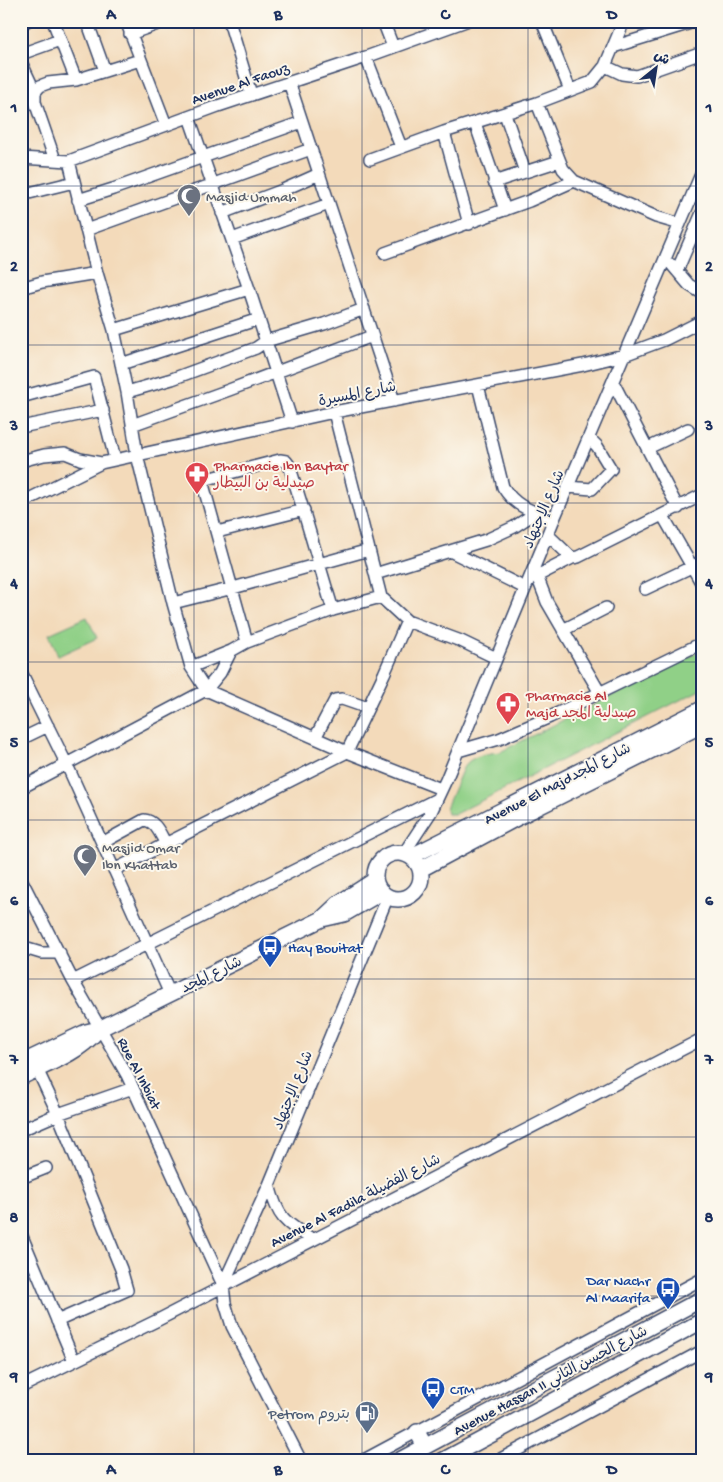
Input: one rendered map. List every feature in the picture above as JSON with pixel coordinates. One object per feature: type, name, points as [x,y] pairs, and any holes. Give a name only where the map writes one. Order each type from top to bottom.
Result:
[{"type":"main road","name":"Avenue El Majdشارع المجد","points":[[412,860],[702,709]]},
{"type":"main road","name":"Avenue El Majdشارع المجد","points":[[412,860],[524,814],[702,725]]},
{"type":"main road","points":[[382,889],[375,872],[382,858],[397,852],[412,860]]},
{"type":"main road","name":"شارع المجد","points":[[21,1063],[86,1032],[99,1029],[322,919],[344,914],[382,889],[397,899],[406,898],[413,894],[422,878],[412,860]]},
{"type":"main road","name":"شارع المجد","points":[[21,1077],[79,1048],[99,1029]]},
{"type":"main road","name":"Avenue Hassan II شارع الحسن الثاني","points":[[398,1461],[702,1299]]},
{"type":"main road","name":"Avenue Hassan II شارع الحسن الثاني","points":[[442,1461],[702,1321]]},
{"type":"main road","points":[[416,1432],[425,1446]]},
{"type":"street","points":[[21,23],[27,21]]},
{"type":"street","points":[[53,21],[76,80]]},
{"type":"street","points":[[86,21],[105,71]]},
{"type":"street","points":[[126,21],[166,125]]},
{"type":"street","points":[[130,34],[166,21]]},
{"type":"street","points":[[229,21],[251,94]]},
{"type":"street","points":[[383,21],[393,48]]},
{"type":"street","points":[[542,21],[570,90]]},
{"type":"street","points":[[370,159],[444,132],[537,103],[592,82],[605,66],[624,21]]},
{"type":"street","points":[[613,47],[697,21]]},
{"type":"street","name":"Avenue Al Faouz","points":[[21,158],[69,161],[251,94],[393,48],[463,22]]},
{"type":"street","points":[[21,54],[60,40]]},
{"type":"street","points":[[605,66],[622,74],[637,76],[702,53]]},
{"type":"street","points":[[366,57],[401,147]]},
{"type":"street","points":[[35,92],[40,86],[48,83],[76,80],[140,60]]},
{"type":"street","points":[[21,62],[35,92],[34,102],[55,160]]},
{"type":"street","points":[[289,82],[394,400]]},
{"type":"street","points":[[537,103],[559,161],[566,173],[574,181],[656,217],[680,224]]},
{"type":"street","points":[[505,114],[525,172]]},
{"type":"street","points":[[189,117],[259,318],[292,422]]},
{"type":"street","points":[[78,200],[113,190],[302,122]]},
{"type":"street","points":[[475,123],[504,210]]},
{"type":"street","points":[[444,132],[469,224]]},
{"type":"street","points":[[86,230],[311,149]]},
{"type":"street","points":[[69,161],[97,273],[114,330],[137,454],[173,603],[191,667],[206,690],[439,794]]},
{"type":"street","points":[[494,182],[559,161]]},
{"type":"street","name":"شارع الإجتهاد","points":[[412,860],[525,588],[534,575],[554,519],[702,172]]},
{"type":"street","points":[[222,213],[319,174]]},
{"type":"street","points":[[385,254],[469,224],[574,181]]},
{"type":"street","points":[[21,195],[74,182]]},
{"type":"street","points":[[232,239],[329,204]]},
{"type":"street","points":[[677,271],[702,213]]},
{"type":"street","points":[[666,257],[689,285],[702,293]]},
{"type":"street","points":[[21,288],[42,282],[97,273]]},
{"type":"street","points":[[114,330],[249,289]]},
{"type":"street","points":[[127,392],[172,379],[256,348],[266,341],[324,324],[364,309]]},
{"type":"street","points":[[121,364],[259,318]]},
{"type":"street","name":"شارع المسيرة","points":[[21,503],[101,463],[115,459],[334,412],[583,365],[624,355],[664,340],[702,322]]},
{"type":"street","points":[[132,425],[372,336]]},
{"type":"street","points":[[21,397],[94,377],[115,459]]},
{"type":"street","points":[[613,382],[678,508]]},
{"type":"street","points":[[478,385],[503,487],[511,499],[554,519]]},
{"type":"street","points":[[21,427],[103,410]]},
{"type":"street","points":[[334,412],[381,597],[407,621],[461,641],[496,658]]},
{"type":"street","points":[[648,448],[688,429]]},
{"type":"street","points":[[568,487],[592,489],[611,469],[589,438]]},
{"type":"street","points":[[21,460],[49,454],[65,453],[80,459],[101,463]]},
{"type":"street","points":[[247,642],[204,488],[204,482],[207,479],[280,460],[286,461],[304,510],[333,610]]},
{"type":"street","points":[[600,693],[547,602],[534,575],[572,558],[584,555],[702,495]]},
{"type":"street","points":[[217,532],[304,510]]},
{"type":"street","points":[[375,574],[486,540],[514,527],[537,512]]},
{"type":"street","points":[[663,516],[697,564],[702,584]]},
{"type":"street","points":[[548,535],[572,558]]},
{"type":"street","points":[[173,603],[369,550]]},
{"type":"street","points":[[450,550],[525,588]]},
{"type":"street","points":[[645,589],[697,564]]},
{"type":"street","points":[[191,667],[231,651],[247,642],[333,610],[381,597]]},
{"type":"street","points":[[563,630],[606,608]]},
{"type":"street","points":[[114,870],[347,752],[407,621]]},
{"type":"street","points":[[458,751],[499,739],[600,693],[702,643]]},
{"type":"street","points":[[21,788],[206,690],[220,673],[231,651]]},
{"type":"street","points":[[21,672],[67,765],[170,994]]},
{"type":"street","points":[[315,738],[335,700],[342,699],[368,708]]},
{"type":"street","points":[[21,739],[48,726]]},
{"type":"street","points":[[73,981],[439,794]]},
{"type":"street","points":[[102,843],[147,820],[154,825],[166,844]]},
{"type":"street","name":"Rue Al Inbiat","points":[[21,879],[99,1029],[123,1067],[224,1289],[225,1302],[232,1326],[301,1461]]},
{"type":"street","name":"شارع الإجتهاد","points":[[224,1289],[269,1185],[382,889]]},
{"type":"street","points":[[21,947],[41,953],[60,954]]},
{"type":"street","name":"Avenue Al Fadila شارع الفضيلة","points":[[21,1387],[224,1289],[312,1239],[702,1039]]},
{"type":"street","points":[[37,1069],[58,1114],[121,1269],[127,1290],[57,1321]]},
{"type":"street","points":[[21,1130],[58,1114],[133,1088]]},
{"type":"street","points":[[21,1178],[46,1168]]},
{"type":"street","points":[[269,1185],[274,1204],[280,1216],[292,1227],[312,1239]]},
{"type":"street","points":[[21,1234],[74,1361]]},
{"type":"street","points":[[362,1461],[702,1279]]},
{"type":"street","points":[[497,1461],[702,1351]]},
{"type":"green space","points":[[87,617],[97,638],[58,656],[49,634]]},
{"type":"green space","points":[[702,650],[702,689],[455,814],[447,814],[446,808],[463,768],[474,758],[484,754],[500,752]]},
{"type":"place","name":"Masjid Ummah","points":[[189,217]]},
{"type":"place","name":"Pharmacie Ibn Baytar صيدلية بن البيطار","points":[[197,495]]},
{"type":"place","name":"Pharmacie Al Majd صيدلية المجد","points":[[508,725]]},
{"type":"place","name":"Masjid Omar Ibn Khattab","points":[[85,877]]},
{"type":"place","name":"Hay Bouitat","points":[[270,968]]},
{"type":"place","name":"Dar Nachr Al Maarifa","points":[[668,1310]]},
{"type":"place","name":"CTM","points":[[433,1410]]},
{"type":"place","name":"Petrom بتروم","points":[[367,1434]]}]
